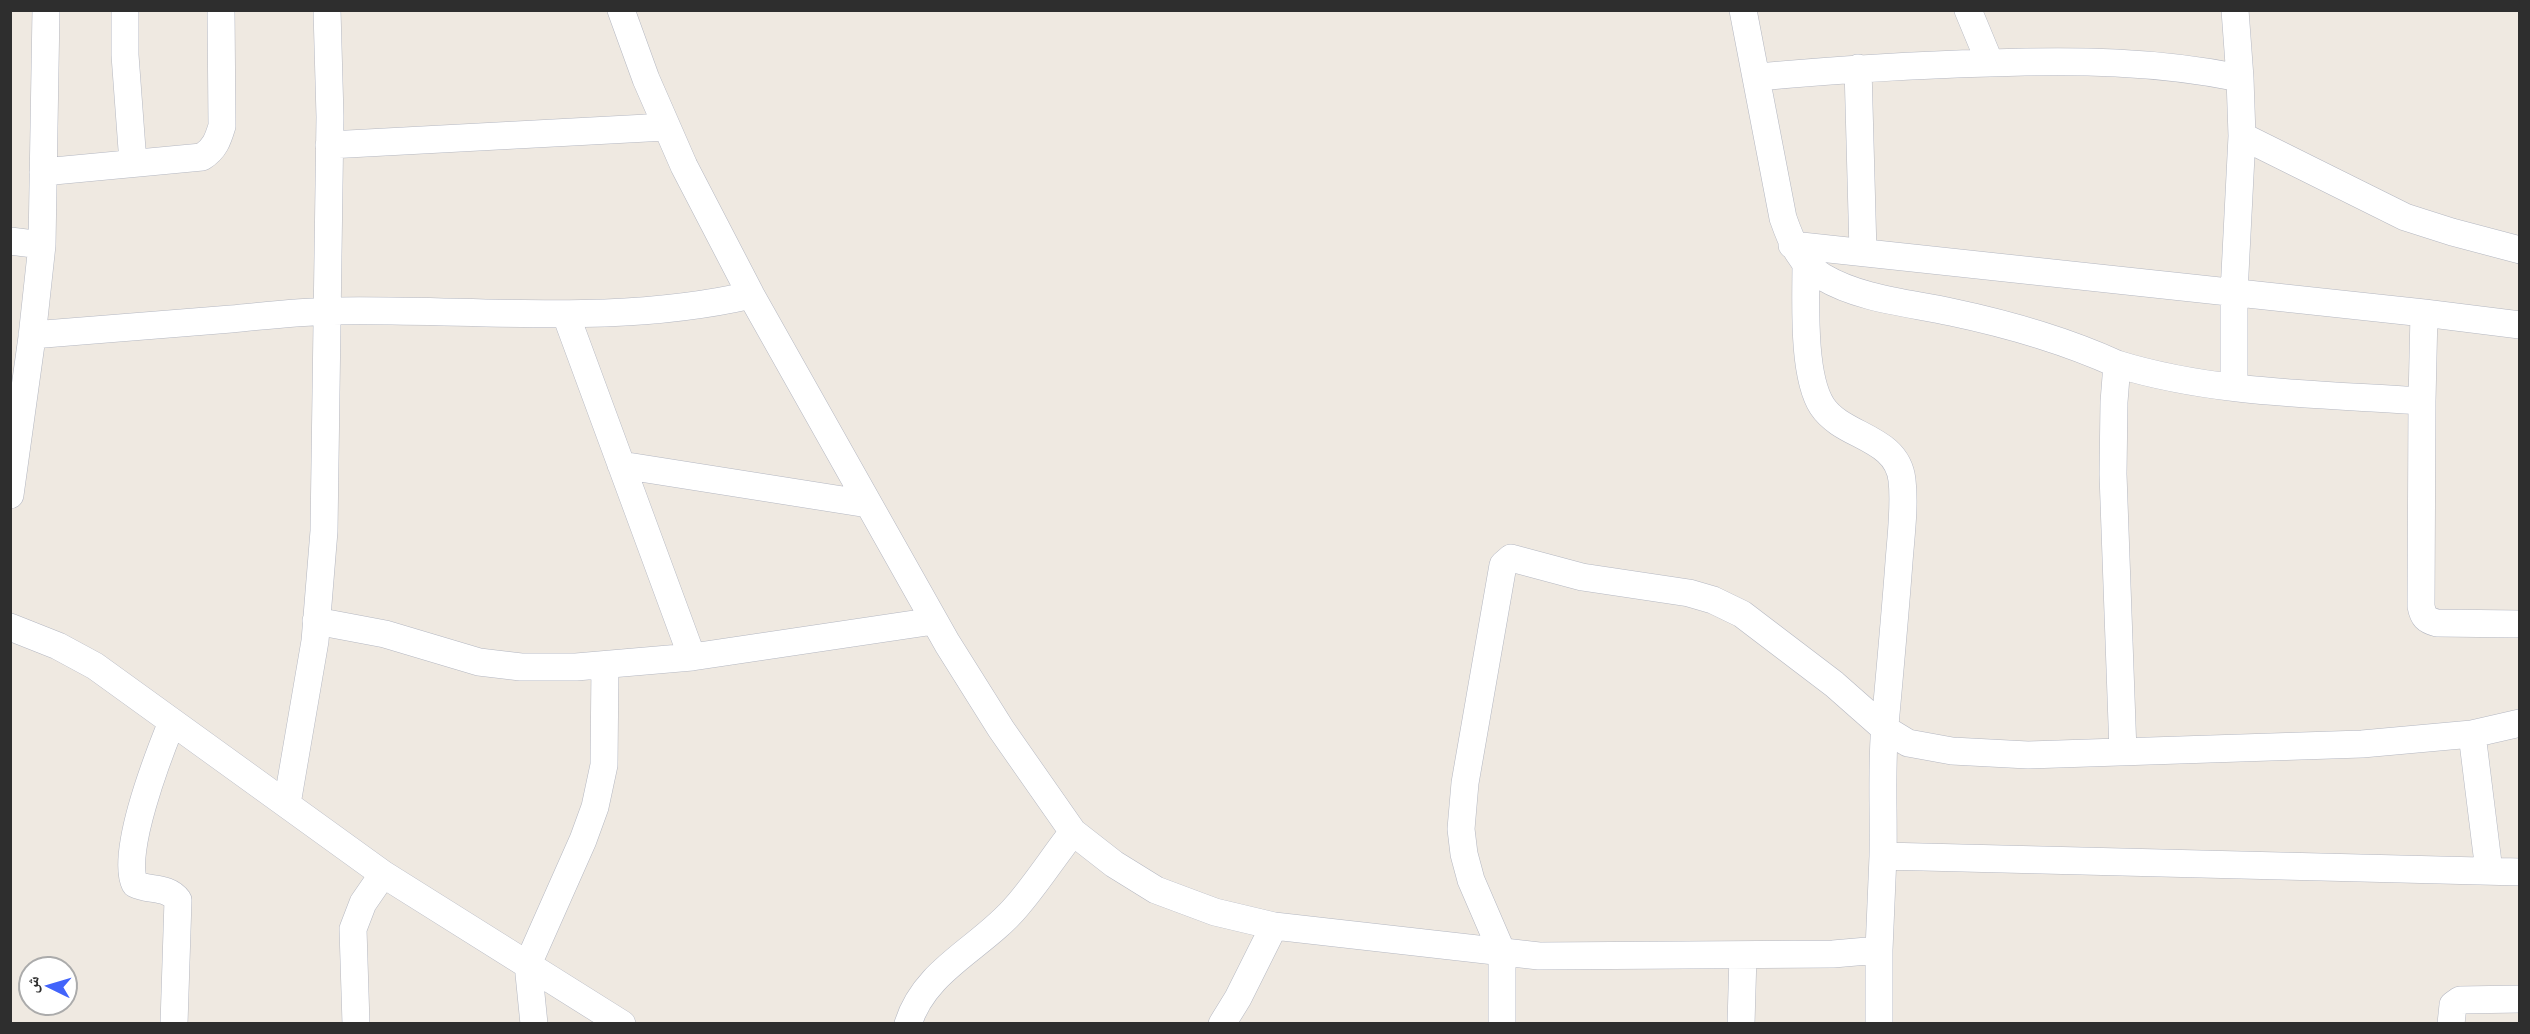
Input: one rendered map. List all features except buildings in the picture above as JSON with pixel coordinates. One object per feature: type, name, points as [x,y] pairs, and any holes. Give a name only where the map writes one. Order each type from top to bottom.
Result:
[{"type":"street","points":[[10,495],[42,245],[46,10]]},
{"type":"street","points":[[125,10],[125,55],[133,163]]},
{"type":"street","points":[[43,172],[202,157],[209,153],[218,142],[222,126],[221,10]]},
{"type":"street","points":[[287,804],[298,748],[316,621],[324,531],[329,145],[327,10]]},
{"type":"street","points":[[621,10],[666,128],[684,166],[751,296],[934,621],[1001,729],[1073,832],[1114,864],[1156,890],[1215,912],[1274,926],[1502,952],[1539,956],[1743,955],[1833,954],[1879,950]]},
{"type":"street","points":[[1743,10],[1758,77],[1781,208],[1799,254],[1808,347],[1814,382],[1821,404],[1839,422],[1874,441],[1892,455],[1898,463],[1902,480],[1899,556],[1885,729],[1879,1023]]},
{"type":"street","points":[[1968,10],[1990,63]]},
{"type":"street","points":[[2234,386],[2234,292],[2242,135],[2235,10]]},
{"type":"street","points":[[1758,77],[1858,68],[1990,63],[2151,64],[2240,78]]},
{"type":"street","points":[[1858,68],[1863,252]]},
{"type":"street","points":[[329,145],[666,128]]},
{"type":"street","points":[[2242,135],[2405,217],[2520,250]]},
{"type":"street","points":[[10,241],[42,245]]},
{"type":"street","points":[[1799,254],[1863,252],[2520,325]]},
{"type":"street","points":[[1799,254],[1822,277],[1864,293],[2008,325],[2151,374],[2234,386],[2422,401]]},
{"type":"street","points":[[32,335],[327,311],[498,312],[566,315],[628,313],[703,306],[751,296]]},
{"type":"street","points":[[2424,313],[2421,606],[2423,615],[2427,621],[2437,623],[2520,624]]},
{"type":"street","points":[[566,315],[692,657]]},
{"type":"street","points":[[2117,363],[2114,402],[2114,474],[2123,752]]},
{"type":"street","points":[[621,465],[868,504]]},
{"type":"street","points":[[1502,1023],[1502,952],[1471,880],[1464,854],[1461,829],[1465,783],[1475,720],[1505,561],[1517,559],[1582,576],[1689,593],[1713,600],[1742,614],[1834,684],[1885,729],[1908,743],[1952,751],[2028,755],[2362,744],[2472,734],[2520,723]]},
{"type":"street","points":[[316,621],[377,632],[479,662],[521,667],[605,665],[692,657],[934,621]]},
{"type":"street","points":[[10,627],[58,646],[95,666],[383,874],[621,1023]]},
{"type":"street","points":[[534,1023],[528,964],[574,861],[595,807],[604,765],[605,665]]},
{"type":"street","points":[[172,722],[147,789],[130,868],[135,884],[168,891],[178,900],[174,1023]]},
{"type":"street","points":[[2472,734],[2489,872]]},
{"type":"street","points":[[908,1023],[920,997],[934,978],[987,936],[1018,906],[1073,832]]},
{"type":"street","points":[[1883,856],[2520,872]]},
{"type":"street","points":[[356,1023],[353,929],[363,903],[383,874]]},
{"type":"street","points":[[1222,1023],[1238,998],[1274,926]]},
{"type":"street","points":[[1740,1023],[1743,955]]},
{"type":"street","points":[[2451,1023],[2453,1005],[2460,1000],[2520,999]]}]
